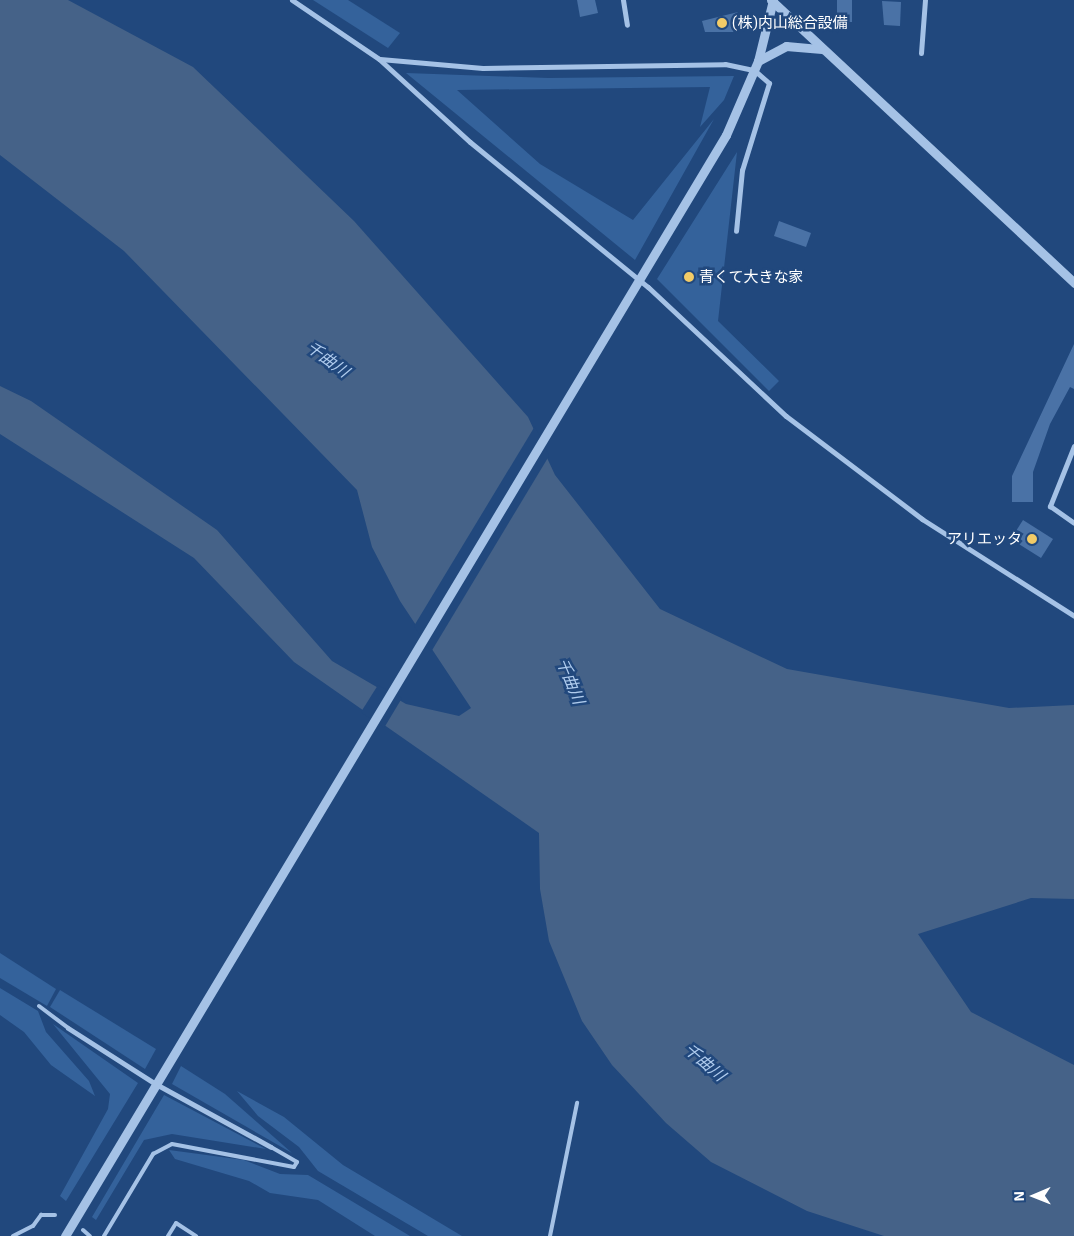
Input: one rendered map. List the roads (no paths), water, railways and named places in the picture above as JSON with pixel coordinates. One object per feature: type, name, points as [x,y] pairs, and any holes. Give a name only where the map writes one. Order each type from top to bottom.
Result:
[{"type":"street","points":[[292,0],[379,59],[470,142],[640,280],[791,420],[922,519],[1074,616]]},
{"type":"street","points":[[623,0],[627,25]]},
{"type":"street","points":[[921,53],[926,0]]},
{"type":"street","points":[[772,1],[1074,283]]},
{"type":"street","points":[[65,1236],[159,1073],[632,294],[726,135],[758,61],[772,1]]},
{"type":"street","points":[[758,61],[786,46],[822,49]]},
{"type":"street","points":[[379,59],[483,68],[725,64],[754,70],[769,83],[742,170],[736,231]]},
{"type":"street","points":[[1074,446],[1050,506],[1074,523]]},
{"type":"street","points":[[68,1028],[154,1083],[271,1147]]},
{"type":"lane","points":[[39,1006],[68,1028]]},
{"type":"lane","points":[[550,1236],[577,1103]]},
{"type":"lane","points":[[104,1236],[153,1154],[172,1144],[294,1166],[296,1162],[271,1147]]},
{"type":"lane","points":[[13,1236],[33,1226],[41,1215],[55,1215]]},
{"type":"lane","points":[[168,1236],[176,1223],[196,1236]]},
{"type":"lane","points":[[83,1230],[90,1236]]},
{"type":"water","name":"千曲川","points":[[0,0],[68,0],[193,67],[354,221],[528,417],[555,475],[660,609],[787,669],[1009,708],[1074,705],[1074,899],[1031,898],[918,934],[971,1012],[1074,1065],[1074,1236],[884,1236],[807,1211],[711,1162],[666,1123],[612,1065],[582,1021],[549,941],[540,889],[539,833],[294,662],[194,558],[0,434],[0,386],[31,401],[217,530],[332,661],[406,704],[459,716],[471,708],[400,601],[372,547],[357,490],[124,251],[0,155]]},
{"type":"place","name":"(株)内山総合設備","points":[[722,23]]},
{"type":"place","name":"青くて大きな家","points":[[689,277]]},
{"type":"place","name":"アリエッタ","points":[[1032,539]]}]
